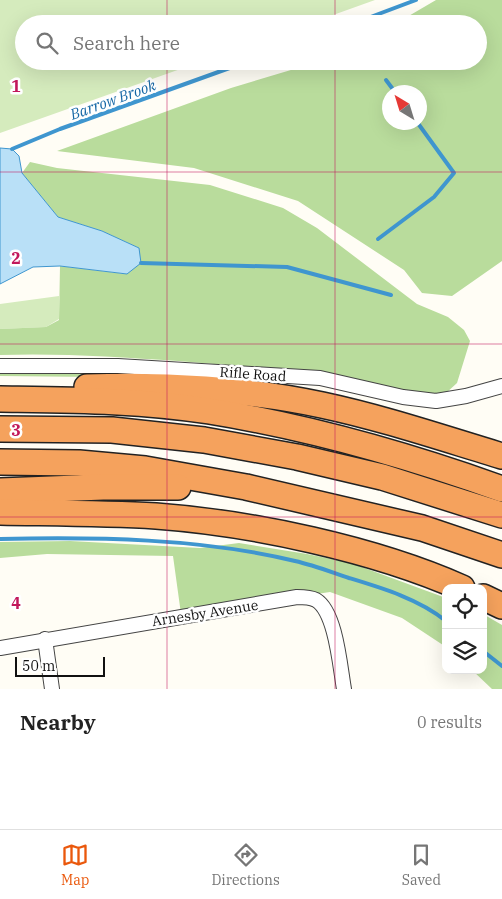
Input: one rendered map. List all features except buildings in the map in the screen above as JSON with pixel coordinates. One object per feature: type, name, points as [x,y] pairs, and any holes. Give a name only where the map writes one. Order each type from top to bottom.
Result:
[{"type":"highway","points":[[0,394],[54,388],[135,385],[240,393],[322,404],[502,456]]},
{"type":"highway","points":[[0,399],[98,400],[208,411],[309,430],[502,489]]},
{"type":"highway","points":[[129,404],[288,437],[413,474],[498,514]]},
{"type":"highway","points":[[0,429],[112,430],[204,440],[297,457],[373,475],[498,514]]},
{"type":"highway","points":[[0,462],[79,463],[135,468],[246,487],[422,528],[502,555]]},
{"type":"highway","points":[[0,491],[103,487],[246,487]]},
{"type":"highway","points":[[0,512],[157,516],[255,529],[345,548],[440,578],[453,584]]},
{"type":"highway","points":[[487,599],[502,606]]},
{"type":"street","name":"Rifle Road","points":[[0,366],[118,366],[320,378],[403,397],[436,401],[466,396],[502,386]]},
{"type":"street","name":"Arnesby Avenue","points":[[0,648],[297,597],[309,597],[323,606],[330,619],[344,689]]},
{"type":"street","points":[[45,640],[52,689]]},
{"type":"green space","points":[[0,0],[375,0],[333,15],[15,15],[15,70],[178,70],[0,133]]},
{"type":"green space","points":[[436,0],[502,0],[502,261],[452,296],[422,293],[404,270],[298,201],[194,168],[57,151],[231,88],[291,70],[487,70],[487,15],[410,15]]},
{"type":"green space","points":[[30,162],[57,168],[210,185],[283,208],[317,228],[417,304],[448,317],[464,330],[470,341],[457,383],[445,394],[429,394],[397,391],[318,374],[266,368],[111,357],[0,355],[0,329],[46,327],[59,320],[60,266],[126,274],[139,248],[102,231],[58,217],[22,173]]},
{"type":"green space","points":[[59,296],[59,319],[46,327],[0,329],[0,304]]},
{"type":"green space","points":[[94,370],[94,377],[0,376],[0,371]]},
{"type":"green space","points":[[70,541],[200,548],[239,543],[351,563],[442,597],[442,644],[402,618],[330,592],[181,614],[173,556],[47,554],[0,558],[0,542]]},
{"type":"green space","points":[[487,616],[502,625],[502,689],[492,689],[476,674],[487,674]]},
{"type":"water","points":[[0,148],[12,149],[19,156],[22,173],[58,217],[102,231],[139,248],[141,263],[127,274],[60,266],[33,267],[0,284]]},
{"type":"waterway","name":"Barrow Brook","points":[[376,15],[416,0]]},
{"type":"waterway","name":"Barrow Brook","points":[[12,149],[60,129],[224,70]]},
{"type":"waterway","points":[[386,80],[390,85]]},
{"type":"waterway","points":[[378,239],[434,197],[454,173],[423,130]]},
{"type":"waterway","points":[[141,263],[287,267],[391,295]]},
{"type":"waterway","points":[[0,539],[111,539],[185,543],[259,553],[308,564],[387,590],[424,606],[442,618]]},
{"type":"waterway","points":[[487,654],[502,666]]}]
